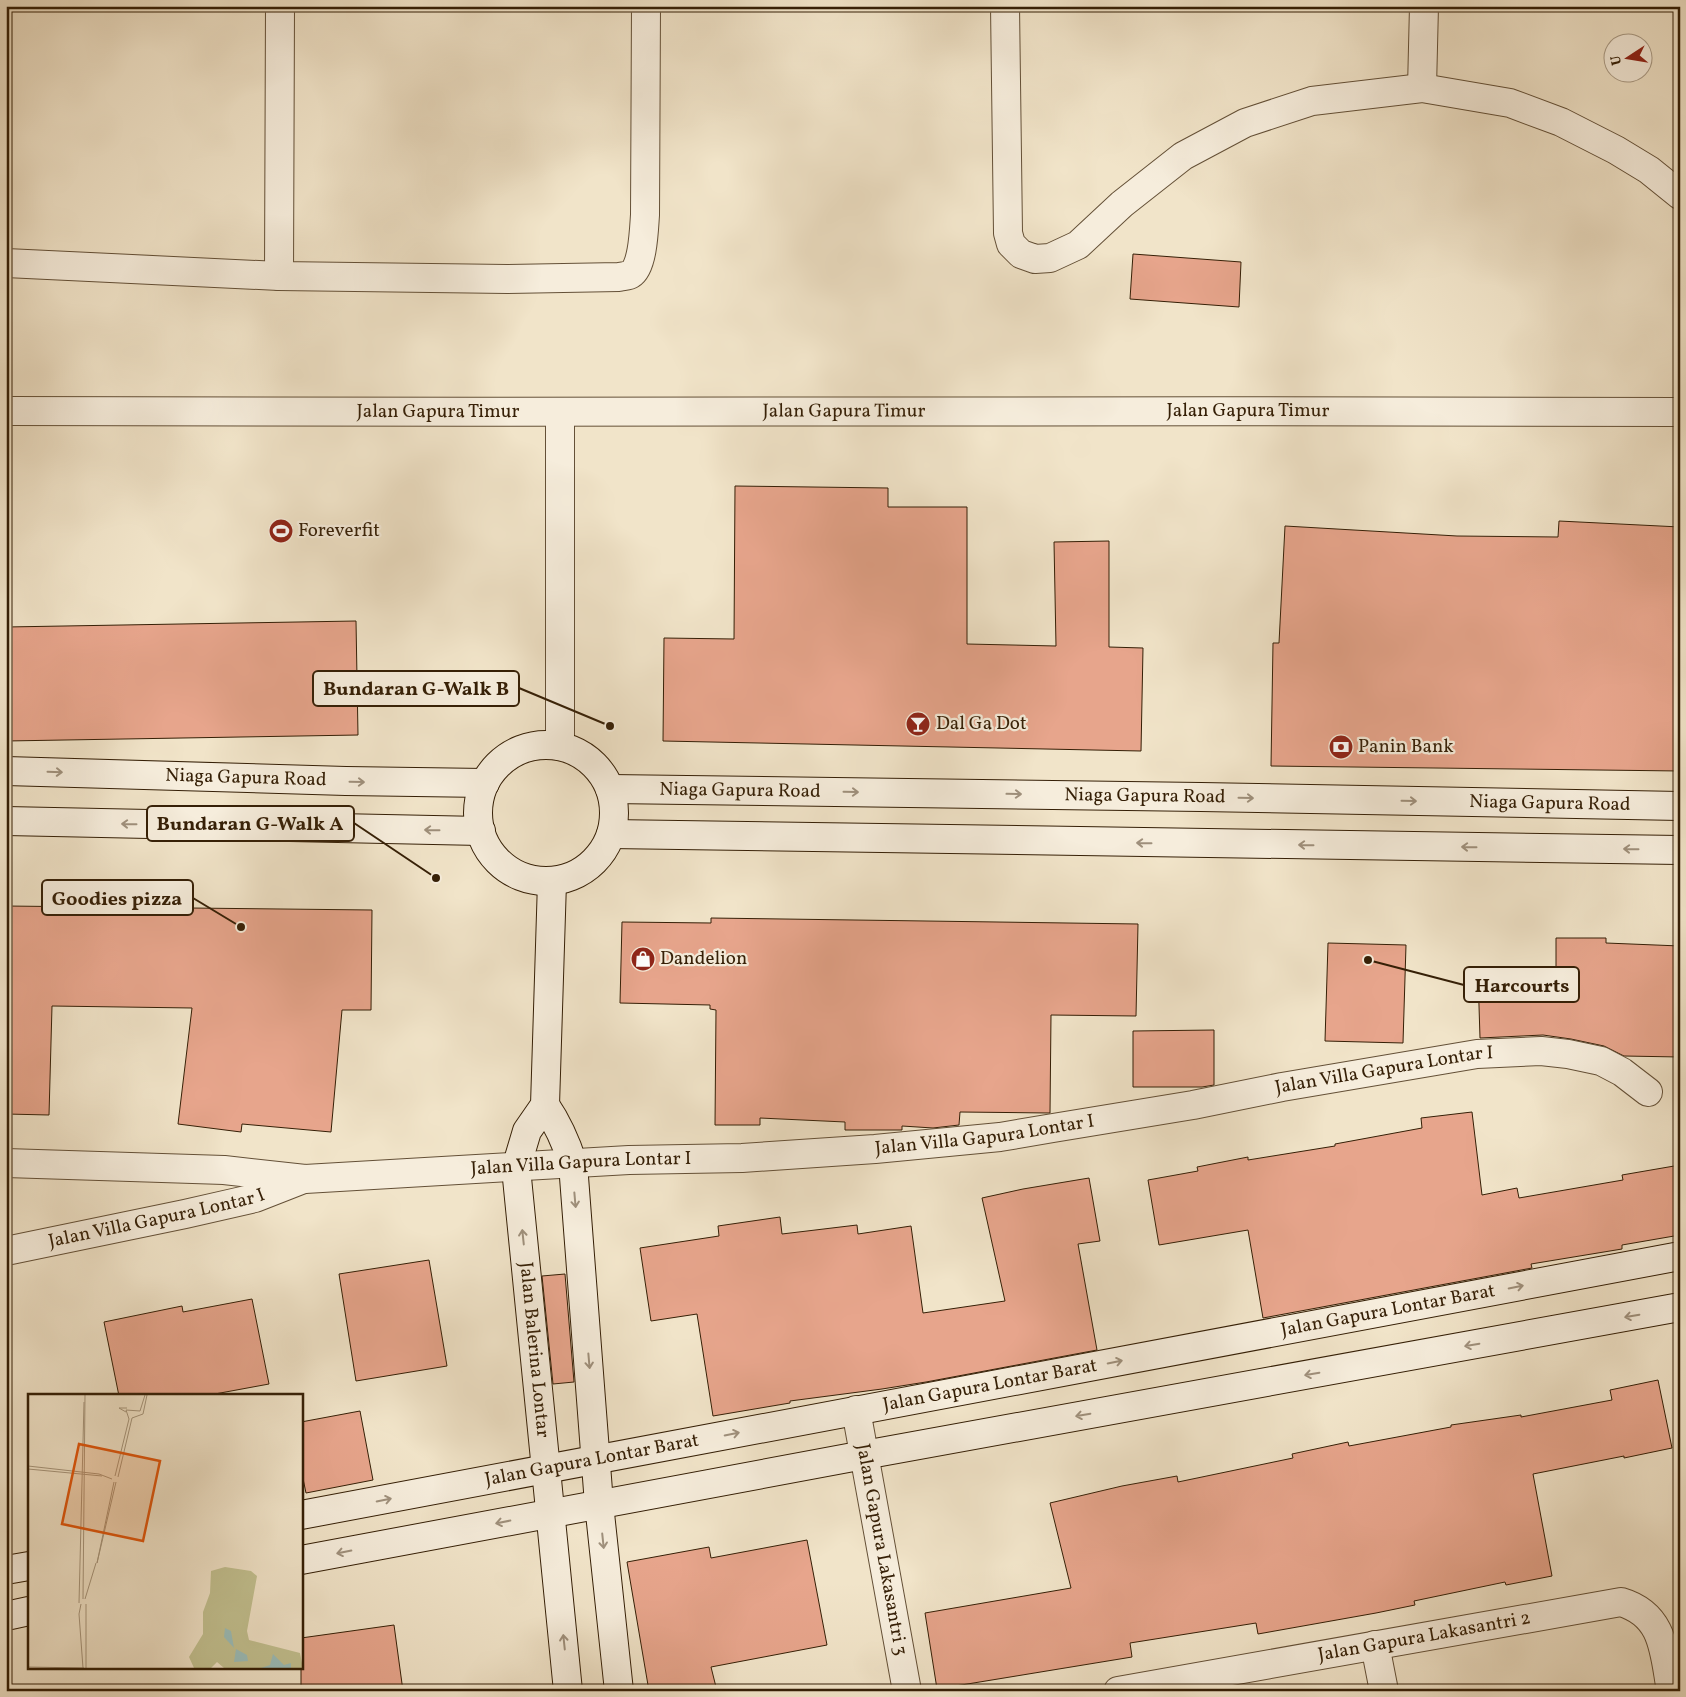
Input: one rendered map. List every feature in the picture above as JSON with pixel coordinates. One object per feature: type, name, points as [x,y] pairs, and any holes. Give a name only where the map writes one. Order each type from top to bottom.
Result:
[{"type":"street","points":[[279,276],[280,6]]},
{"type":"street","points":[[6,263],[279,276],[507,279],[619,277],[632,274],[638,266],[645,216],[646,6]]},
{"type":"street","points":[[1005,6],[1008,233],[1011,244],[1021,254],[1034,259],[1050,258],[1078,245],[1122,204],[1183,156],[1245,123],[1312,101],[1422,88],[1510,103],[1561,122],[1616,150],[1649,170],[1680,195]]},
{"type":"street","points":[[1422,88],[1424,6]]},
{"type":"street","name":"Jalan Gapura Timur","points":[[6,411],[560,413],[1680,412]]},
{"type":"street","points":[[560,413],[560,746]]},
{"type":"street","points":[[537,745],[560,746],[581,754],[598,770],[610,789],[614,812],[611,834],[602,852],[589,867],[572,877],[552,882],[529,880],[507,869],[491,852],[481,831],[479,807],[485,783],[498,765],[516,752],[537,745]]},
{"type":"street","name":"Niaga Gapura Road","points":[[6,771],[336,781],[485,783]]},
{"type":"street","name":"Niaga Gapura Road","points":[[610,789],[1680,806]]},
{"type":"street","points":[[6,821],[481,831]]},
{"type":"street","points":[[611,834],[1680,850]]},
{"type":"street","points":[[552,882],[545,1105],[556,1121],[565,1140],[572,1164],[599,1504],[619,1691]]},
{"type":"street","name":"Jalan Villa Gapura Lontar I","points":[[6,1163],[224,1170],[305,1179],[629,1160],[742,1158],[846,1151],[1000,1136],[1183,1107],[1282,1087],[1476,1054],[1541,1051],[1601,1061],[1622,1072],[1648,1092]]},
{"type":"street","name":"Jalan Balerina Lontar","points":[[545,1105],[527,1131],[516,1168],[568,1691]]},
{"type":"street","name":"Jalan Villa Gapura Lontar I","points":[[6,1251],[256,1198],[305,1179]]},
{"type":"street","name":"Jalan Gapura Lontar Barat","points":[[302,1515],[1680,1256]]},
{"type":"street","points":[[302,1560],[864,1455],[1680,1307]]},
{"type":"street","name":"Jalan Gapura Lakasantri 3","points":[[856,1410],[907,1691]]},
{"type":"street","points":[[6,1570],[28,1566]]},
{"type":"street","name":"Jalan Gapura Lakasantri 2","points":[[1118,1691],[1171,1686],[1375,1646],[1621,1602],[1639,1609],[1653,1622],[1661,1638],[1671,1691]]},
{"type":"street","points":[[6,1616],[28,1611]]},
{"type":"street","points":[[1375,1646],[1384,1691]]},
{"type":"building","points":[[1133,254],[1241,262],[1239,307],[1130,299]]},
{"type":"building","points":[[735,486],[888,488],[888,507],[967,507],[967,644],[1056,646],[1054,542],[1109,541],[1109,647],[1143,648],[1141,751],[663,741],[664,638],[734,639]]},
{"type":"building","points":[[1559,521],[1680,527],[1680,771],[1271,766],[1273,643],[1279,643],[1285,526],[1457,536],[1558,537]]},
{"type":"building","points":[[356,621],[358,735],[6,741],[6,627]]},
{"type":"building","points":[[6,906],[372,910],[371,1010],[342,1010],[331,1132],[242,1124],[241,1132],[178,1124],[192,1008],[52,1006],[49,1115],[6,1114]]},
{"type":"building","points":[[711,918],[1138,924],[1136,1016],[1051,1015],[1050,1113],[960,1112],[959,1125],[933,1128],[902,1126],[902,1130],[845,1130],[845,1122],[760,1118],[760,1125],[715,1125],[716,1010],[710,1009],[710,1005],[620,1003],[622,922],[711,923]]},
{"type":"building","points":[[1556,938],[1606,938],[1606,943],[1680,946],[1680,1057],[1624,1056],[1604,1046],[1543,1035],[1480,1038],[1478,974],[1556,972]]},
{"type":"building","points":[[1328,943],[1406,945],[1403,1043],[1325,1041]]},
{"type":"building","points":[[1214,1030],[1214,1085],[1202,1087],[1133,1087],[1133,1031]]},
{"type":"building","points":[[1472,1112],[1482,1195],[1517,1188],[1519,1198],[1623,1180],[1622,1175],[1680,1165],[1680,1235],[1622,1245],[1622,1249],[1531,1264],[1532,1268],[1263,1318],[1248,1230],[1159,1245],[1148,1180],[1198,1171],[1197,1167],[1248,1157],[1248,1160],[1335,1146],[1335,1144],[1422,1128],[1421,1118]]},
{"type":"building","points":[[1089,1178],[1100,1241],[1078,1244],[1097,1350],[926,1382],[790,1401],[790,1403],[713,1416],[697,1314],[651,1321],[640,1248],[719,1236],[718,1226],[780,1217],[782,1234],[857,1225],[858,1234],[911,1226],[923,1313],[1005,1301],[982,1198]]},
{"type":"building","points":[[429,1260],[447,1366],[356,1381],[339,1274]]},
{"type":"building","points":[[565,1274],[574,1382],[553,1384],[542,1276]]},
{"type":"building","points":[[252,1299],[269,1384],[215,1394],[119,1394],[104,1322],[182,1306],[183,1312]]},
{"type":"building","points":[[1658,1380],[1672,1448],[1533,1474],[1552,1576],[1506,1585],[1505,1582],[1414,1601],[1415,1605],[1258,1634],[1256,1623],[1130,1643],[1132,1657],[937,1689],[925,1613],[1071,1588],[1050,1503],[1122,1486],[1177,1476],[1178,1482],[1293,1458],[1292,1454],[1348,1442],[1349,1446],[1451,1427],[1451,1425],[1521,1415],[1521,1417],[1612,1400],[1610,1390]]},
{"type":"building","points":[[360,1411],[373,1480],[306,1493],[302,1474],[302,1422]]},
{"type":"building","points":[[807,1540],[827,1645],[711,1667],[717,1691],[649,1691],[627,1562],[709,1547],[711,1558]]},
{"type":"building","points":[[394,1625],[403,1691],[301,1691],[302,1638]]},
{"type":"place","name":"Foreverfit","points":[[281,531]]},
{"type":"place","name":"Dal Ga Dot","points":[[918,724]]},
{"type":"place","name":"Bundaran G-Walk B","points":[[610,726]]},
{"type":"place","name":"Panin Bank","points":[[1341,747]]},
{"type":"place","name":"Bundaran G-Walk A","points":[[436,878]]},
{"type":"place","name":"Goodies pizza","points":[[241,927]]},
{"type":"place","name":"Dandelion","points":[[643,959]]},
{"type":"place","name":"Harcourts","points":[[1368,960]]}]
